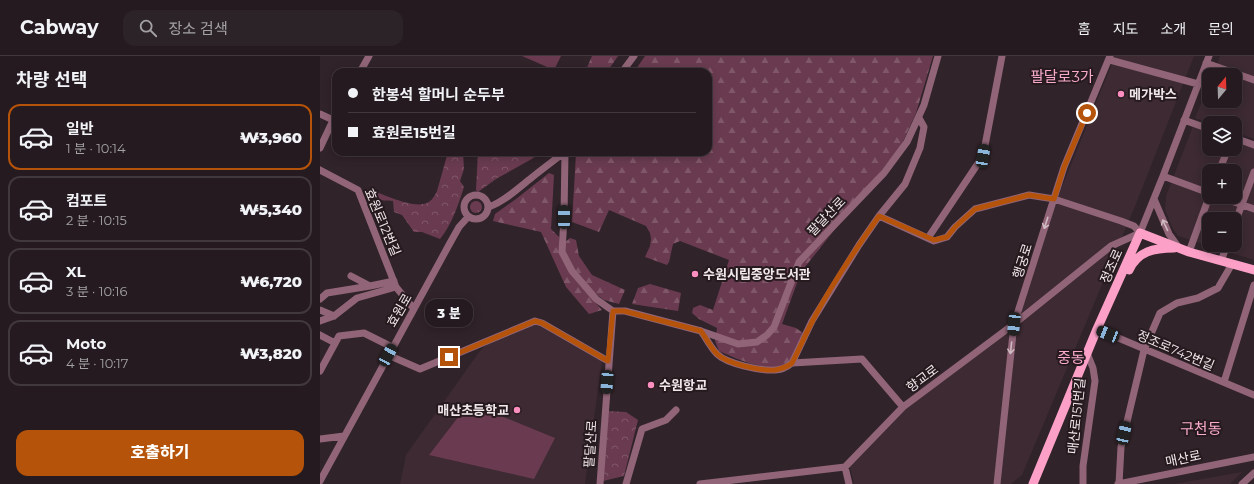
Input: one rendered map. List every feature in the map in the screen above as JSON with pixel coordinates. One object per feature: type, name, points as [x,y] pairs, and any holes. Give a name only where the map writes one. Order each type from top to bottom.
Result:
[{"type":"main road","points":[[1140,234],[1189,252],[1253,269]]},
{"type":"main road","name":"정조로","points":[[1033,484],[1097,329],[1140,234]]},
{"type":"main road","points":[[1117,284],[1126,278],[1133,263],[1138,258],[1155,250],[1179,248]]},
{"type":"street","points":[[362,68],[369,56]]},
{"type":"street","points":[[625,68],[634,56]]},
{"type":"street","name":"팔달산로","points":[[565,156],[562,252],[572,271],[596,300],[613,311],[624,311],[701,331],[738,344],[757,342],[767,335],[774,327],[800,262],[884,173],[907,142],[924,105],[938,56]]},
{"type":"street","points":[[928,238],[983,156],[1002,56]]},
{"type":"street","name":"정조로","points":[[1140,234],[1209,56]]},
{"type":"street","points":[[1110,58],[1198,84]]},
{"type":"street","name":"행궁로","points":[[997,484],[1014,324],[1064,167],[1110,58]]},
{"type":"street","points":[[1206,64],[1254,80]]},
{"type":"street","points":[[320,114],[332,117]]},
{"type":"street","points":[[701,331],[718,355],[730,361],[759,369],[775,370],[787,367],[792,363],[812,321],[859,245],[879,216],[905,184],[920,148],[924,127],[919,118]]},
{"type":"street","points":[[1184,120],[1202,126]]},
{"type":"street","points":[[320,148],[332,121]]},
{"type":"street","points":[[1242,141],[1254,146]]},
{"type":"street","points":[[489,207],[506,198],[559,156]]},
{"type":"street","name":"효원로12번길","points":[[320,170],[358,190],[395,284],[414,309]]},
{"type":"street","points":[[1239,212],[1254,172]]},
{"type":"street","points":[[1163,176],[1202,190]]},
{"type":"street","points":[[476,195],[487,200],[489,207],[488,212],[482,218],[474,220],[465,212],[464,204],[466,200],[476,195]]},
{"type":"street","points":[[879,216],[934,240],[947,237],[955,227],[975,209],[1029,195],[1054,199],[1134,226],[1140,234]]},
{"type":"street","points":[[1154,199],[1169,234],[1179,248]]},
{"type":"street","points":[[1189,252],[1206,204]]},
{"type":"street","points":[[1242,205],[1254,209]]},
{"type":"street","name":"효원로","points":[[320,481],[450,243],[468,216]]},
{"type":"street","name":"향교로","points":[[845,467],[903,407],[1014,324],[1111,246],[1140,234]]},
{"type":"street","points":[[1221,261],[1224,252]]},
{"type":"street","points":[[1119,484],[1121,447],[1144,350],[1160,313],[1177,303],[1198,298],[1218,288],[1232,264]]},
{"type":"street","points":[[351,276],[370,286]]},
{"type":"street","points":[[320,299],[327,293],[370,286],[395,284]]},
{"type":"street","points":[[320,321],[334,316],[357,298],[395,284]]},
{"type":"street","points":[[1224,382],[1254,285]]},
{"type":"street","points":[[320,310],[334,316]]},
{"type":"street","name":"팔달산로","points":[[600,484],[608,361],[613,311]]},
{"type":"street","points":[[388,355],[420,369],[535,321],[542,323],[608,361]]},
{"type":"street","name":"정조로742번길","points":[[1097,329],[1254,395]]},
{"type":"street","points":[[320,371],[339,336],[364,333],[392,347]]},
{"type":"street","points":[[320,335],[335,343]]},
{"type":"street","name":"매산로151번길","points":[[1083,484],[1083,466],[1095,380],[1093,368],[1087,353]]},
{"type":"street","points":[[792,363],[862,359],[903,407]]},
{"type":"street","points":[[626,484],[642,429],[666,420],[676,410]]},
{"type":"street","points":[[320,439],[344,436]]},
{"type":"street","name":"매산로","points":[[1119,484],[1254,457]]},
{"type":"street","points":[[700,484],[845,467],[849,484]]},
{"type":"street","points":[[1242,484],[1254,473]]},
{"type":"shaded area","points":[[1115,56],[1194,56],[1136,204],[1022,475],[1011,484],[854,484],[850,467],[905,410],[1015,324],[1059,194]]},
{"type":"shaded area","points":[[1220,56],[1254,56],[1254,139],[1242,135],[1242,116],[1202,116],[1202,120],[1195,118],[1202,101],[1202,108],[1242,108],[1242,68],[1216,68]]},
{"type":"shaded area","points":[[1193,126],[1202,129],[1202,156],[1242,156],[1242,144],[1254,148],[1254,260],[1229,252],[1242,252],[1242,212],[1202,212],[1202,244],[1178,236],[1173,229],[1165,210],[1166,196]]},
{"type":"shaded area","name":"매산초등학교","points":[[535,322],[602,360],[585,484],[400,484],[406,455],[479,352],[485,346]]},
{"type":"shaded area","points":[[1242,472],[1230,484],[1174,484]]},
{"type":"green space","points":[[522,56],[561,56],[555,68],[549,68]]},
{"type":"green space","points":[[592,56],[618,56],[610,68],[587,68]]},
{"type":"green space","points":[[645,56],[933,56],[916,113],[901,146],[801,272],[782,324],[796,328],[803,333],[787,366],[760,366],[744,362],[719,351],[715,341],[717,328],[699,319],[692,313],[693,308],[700,305],[713,310],[729,260],[680,241],[673,244],[667,265],[645,257],[650,246],[651,239],[650,233],[646,226],[609,210],[599,232],[572,222],[576,156],[712,156],[712,68],[637,68]]},
{"type":"green space","points":[[447,156],[463,156],[464,169],[460,181],[464,187],[451,221],[440,239],[422,232],[414,232],[402,215],[394,212],[393,201],[373,199],[364,191],[369,189],[406,203],[421,204],[429,202],[437,191]]},
{"type":"green space","points":[[478,156],[536,156],[496,179],[478,192],[476,190]]},
{"type":"green space","points":[[549,173],[554,175],[551,229],[559,237],[561,257],[579,284],[602,310],[589,314],[566,287],[541,232],[493,221],[495,214]]},
{"type":"green space","points":[[474,201],[478,201],[482,207],[478,213],[474,213],[470,209],[470,205]]},
{"type":"green space","points":[[570,238],[576,240],[579,256],[592,275],[625,290],[619,304],[604,300],[592,291],[573,267],[563,251],[564,243]]},
{"type":"green space","points":[[650,284],[681,293],[678,311],[632,304],[638,288]]},
{"type":"green space","points":[[469,403],[555,438],[534,479],[429,455]]},
{"type":"green space","points":[[607,411],[626,412],[638,420],[624,476],[603,481]]},
{"type":"place","name":"메가박스","points":[[1121,94]]},
{"type":"place","name":"수원시립중앙도서관","points":[[695,274]]},
{"type":"place","name":"수원항교","points":[[651,385]]},
{"type":"place","name":"매산초등학교","points":[[517,410]]},
{"type":"district","name":"팔달로3가","points":[[1062,77]]},
{"type":"district","name":"중동","points":[[1071,358]]},
{"type":"district","name":"구천동","points":[[1201,429]]},
{"type":"route","points":[[449,357],[535,321],[542,323],[608,361],[613,311],[624,311],[701,331],[718,355],[730,361],[759,369],[775,370],[787,367],[792,363],[812,321],[859,245],[879,216],[934,240],[947,237],[955,227],[975,209],[1029,195],[1054,199],[1064,167],[1087,113]]}]
